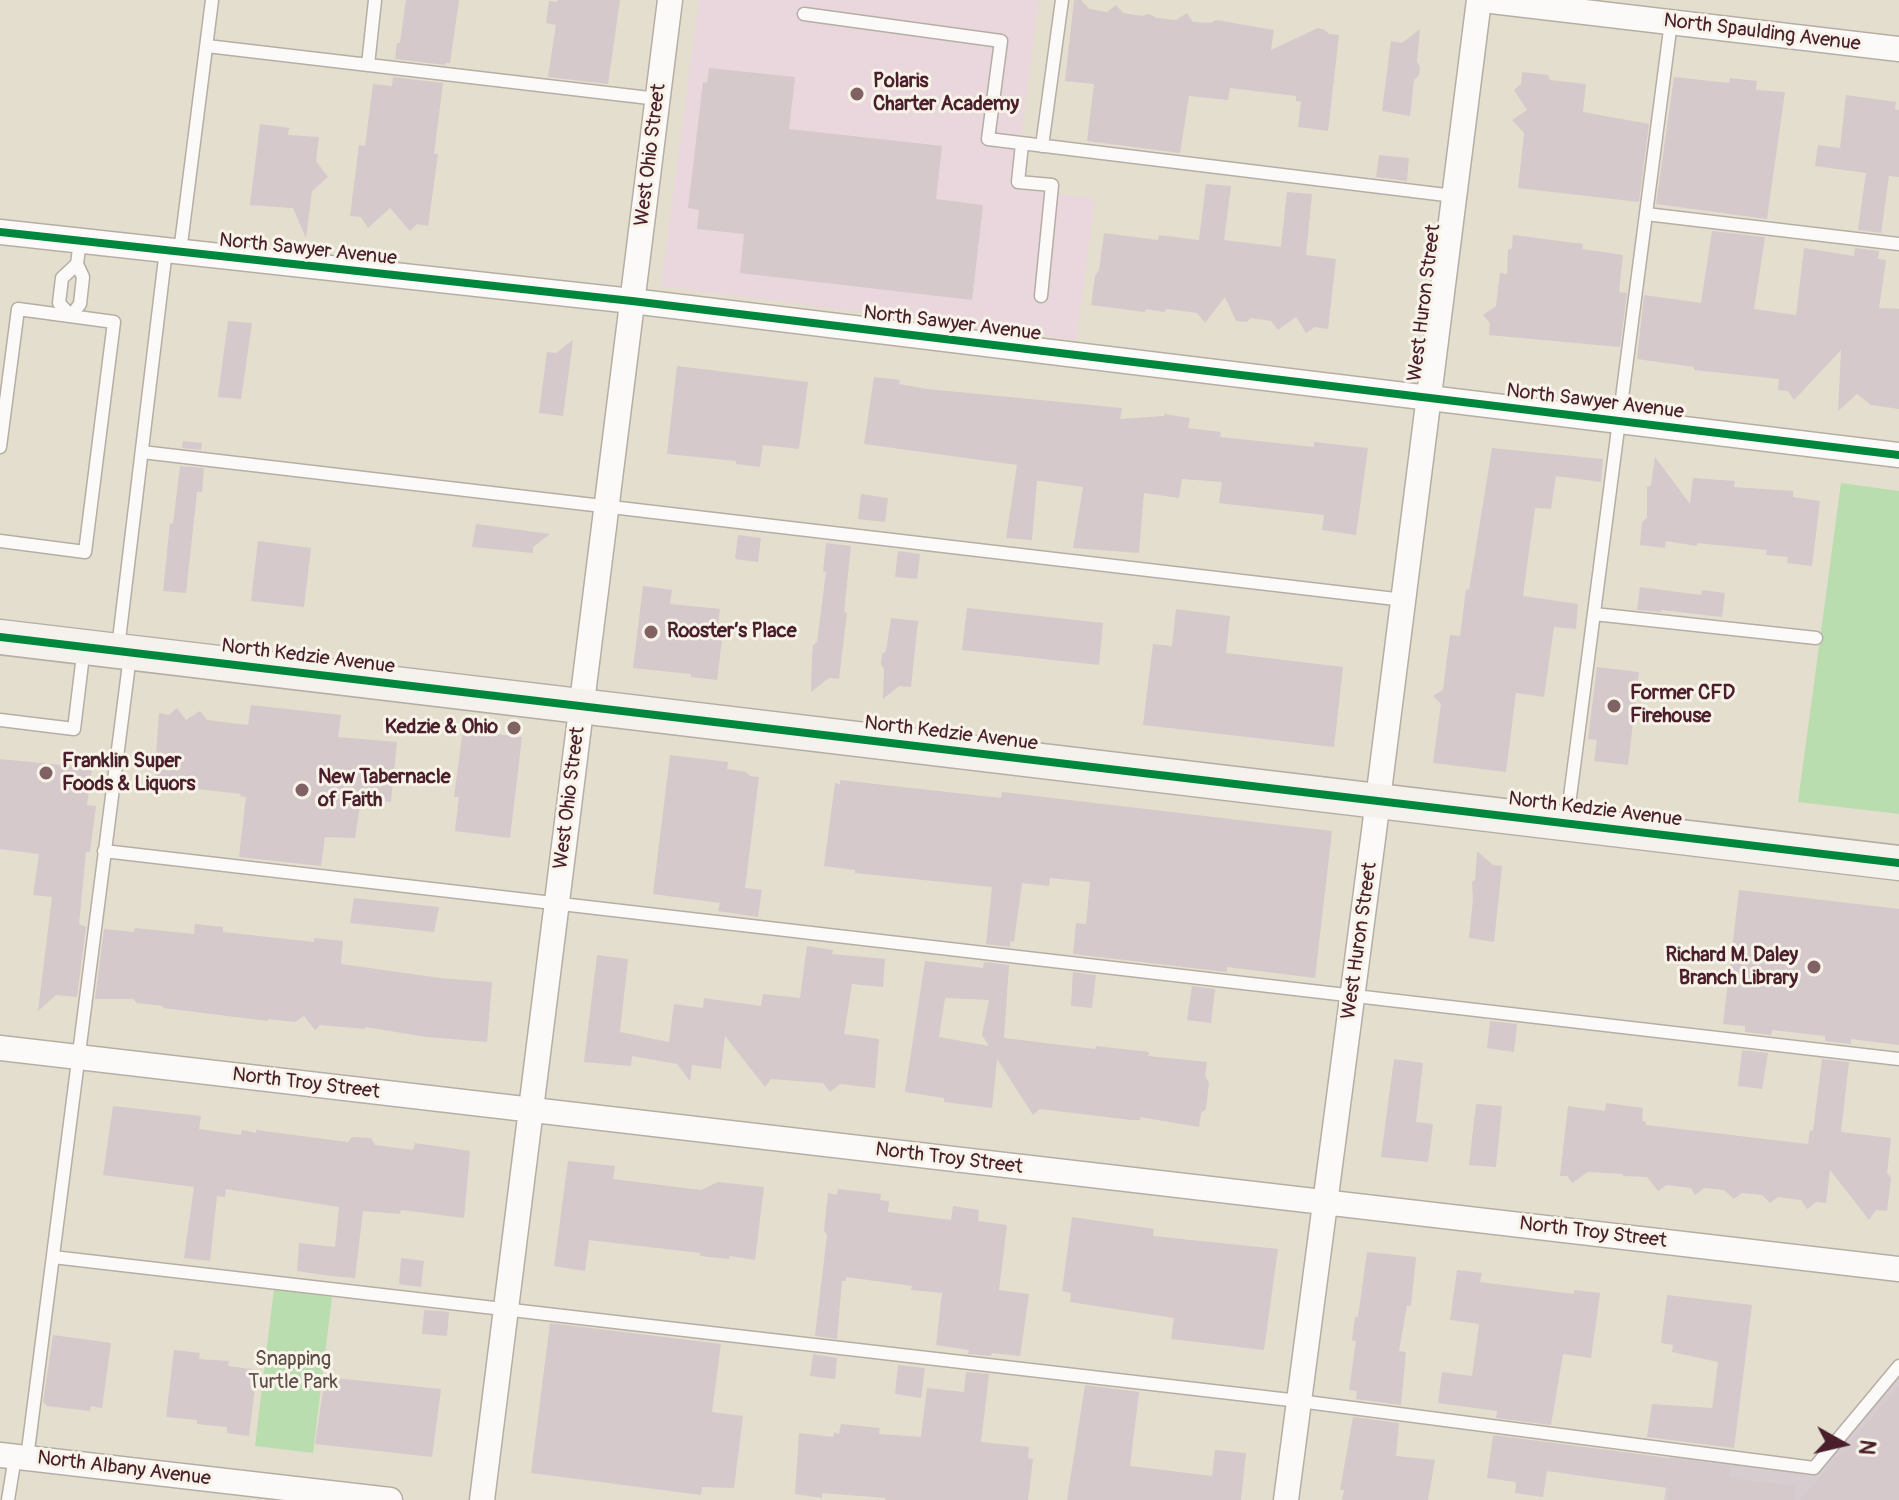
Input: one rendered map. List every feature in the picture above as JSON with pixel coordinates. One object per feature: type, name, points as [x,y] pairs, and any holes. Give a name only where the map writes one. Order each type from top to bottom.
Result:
[{"type":"main road","name":"North Kedzie Avenue","points":[[0,637],[1899,863]]},
{"type":"street","name":"West Ohio Street","points":[[482,1500],[670,0]]},
{"type":"street","name":"North Spaulding Avenue","points":[[1481,0],[1899,49]]},
{"type":"street","name":"West Huron Street","points":[[1286,1500],[1481,0]]},
{"type":"street","name":"North Sawyer Avenue","points":[[0,232],[79,252],[173,251],[632,301],[1899,455]]},
{"type":"street","name":"North Troy Street","points":[[0,1048],[1899,1269]]},
{"type":"street","name":"North Albany Avenue","points":[[14,1456],[263,1493],[390,1500]]},
{"type":"lane","points":[[8,1500],[53,1257],[104,851],[111,650],[212,0]]},
{"type":"lane","points":[[368,65],[375,0]]},
{"type":"lane","points":[[1042,146],[1062,0]]},
{"type":"lane","points":[[804,14],[1001,41],[988,139],[1454,196]]},
{"type":"lane","points":[[1566,823],[1671,22]]},
{"type":"lane","points":[[207,46],[658,99]]},
{"type":"lane","points":[[1022,144],[1018,182],[1052,185],[1041,296]]},
{"type":"lane","points":[[1646,214],[1899,244]]},
{"type":"lane","points":[[71,316],[59,303],[62,278],[79,252]]},
{"type":"lane","points":[[71,316],[80,304],[83,277],[79,252]]},
{"type":"lane","points":[[0,447],[18,309],[114,322],[85,552],[0,541]]},
{"type":"lane","points":[[142,452],[1404,600]]},
{"type":"lane","points":[[1594,614],[1816,638]]},
{"type":"lane","points":[[0,720],[74,729],[111,650]]},
{"type":"lane","points":[[104,851],[1899,1059]]},
{"type":"lane","points":[[53,1257],[1299,1401],[1814,1468],[1899,1366]]},
{"type":"shaded area","name":"Polaris Charter Academy","points":[[699,0],[1039,0],[1014,188],[1095,199],[1076,340],[661,286]]},
{"type":"shaded area","points":[[1899,1375],[1899,1500],[1664,1500],[1671,1454],[1811,1472]]},
{"type":"green space","points":[[1841,483],[1899,491],[1899,814],[1798,802]]},
{"type":"green space","name":"Snapping Turtle Park","points":[[274,1289],[332,1297],[313,1453],[255,1446]]},
{"type":"building","points":[[406,0],[459,0],[450,63],[395,59]]},
{"type":"building","points":[[620,0],[608,84],[548,77],[556,25],[546,23],[549,1]]},
{"type":"building","points":[[1074,0],[1081,0],[1089,9],[1107,12],[1116,5],[1123,13],[1176,20],[1187,13],[1193,22],[1211,23],[1216,20],[1274,30],[1271,50],[1318,28],[1339,35],[1328,131],[1298,127],[1301,102],[1296,101],[1296,96],[1230,88],[1228,100],[1189,96],[1180,153],[1087,141],[1094,84],[1065,81]]},
{"type":"building","points":[[1420,29],[1417,62],[1420,67],[1419,75],[1414,80],[1410,116],[1382,111],[1391,41],[1402,43]]},
{"type":"building","points":[[709,68],[795,77],[789,129],[942,146],[936,199],[983,205],[972,300],[740,273],[744,234],[697,229],[699,210],[688,208],[703,82],[707,83]]},
{"type":"building","points":[[1522,72],[1548,75],[1550,80],[1586,84],[1583,112],[1649,124],[1639,202],[1518,188],[1524,133],[1512,120],[1527,110],[1514,90],[1521,84]]},
{"type":"building","points":[[393,77],[443,83],[434,154],[438,154],[428,226],[417,224],[410,231],[390,208],[368,228],[361,217],[350,216],[359,145],[365,146],[373,84],[392,86]]},
{"type":"building","points":[[1674,77],[1729,83],[1730,78],[1757,81],[1756,90],[1785,92],[1767,219],[1656,204]]},
{"type":"building","points":[[1846,95],[1896,102],[1895,109],[1899,110],[1899,177],[1889,176],[1881,233],[1858,230],[1866,173],[1815,166],[1818,145],[1840,148]]},
{"type":"building","points":[[260,124],[289,128],[288,135],[319,137],[316,161],[328,177],[312,191],[306,238],[293,208],[250,205]]},
{"type":"building","points":[[1379,155],[1409,158],[1407,181],[1376,177]]},
{"type":"building","points":[[1206,184],[1231,186],[1224,240],[1281,247],[1287,192],[1312,194],[1306,255],[1336,259],[1328,329],[1315,327],[1306,333],[1296,317],[1278,330],[1271,321],[1251,318],[1247,322],[1236,321],[1225,297],[1205,323],[1197,313],[1167,309],[1164,312],[1146,309],[1145,312],[1091,305],[1104,233],[1158,240],[1159,235],[1199,240]]},
{"type":"building","points":[[1712,231],[1765,237],[1754,309],[1796,315],[1804,248],[1854,256],[1855,248],[1879,251],[1878,259],[1886,260],[1879,308],[1899,309],[1899,409],[1871,405],[1857,394],[1838,411],[1841,350],[1794,400],[1788,391],[1778,390],[1779,379],[1694,370],[1694,367],[1637,359],[1644,295],[1701,303]]},
{"type":"building","points":[[1513,235],[1583,244],[1582,249],[1623,255],[1619,292],[1627,293],[1620,347],[1489,335],[1490,323],[1483,315],[1496,306],[1500,273],[1507,274],[1508,250],[1512,248]]},
{"type":"building","points":[[228,321],[252,323],[241,399],[218,397]]},
{"type":"building","points":[[573,340],[563,416],[539,413],[547,352],[556,353]]},
{"type":"building","points":[[677,366],[808,382],[799,449],[763,445],[760,467],[736,464],[736,461],[667,454]]},
{"type":"building","points":[[874,377],[900,380],[899,384],[927,389],[1122,408],[1120,419],[1164,414],[1190,418],[1188,428],[1221,432],[1220,437],[1314,447],[1314,442],[1368,448],[1356,535],[1322,530],[1324,515],[1219,503],[1222,482],[1182,479],[1179,498],[1144,493],[1139,553],[1073,548],[1083,487],[1041,481],[1037,481],[1032,540],[1006,538],[1017,465],[864,444]]},
{"type":"building","points":[[183,441],[202,443],[201,450],[182,448]]},
{"type":"building","points":[[1492,448],[1603,459],[1601,482],[1556,476],[1551,509],[1535,508],[1523,596],[1578,604],[1576,629],[1554,627],[1544,697],[1516,693],[1506,772],[1433,763],[1441,704],[1433,696],[1443,690],[1450,635],[1460,636]]},
{"type":"building","points":[[1655,457],[1690,504],[1693,478],[1735,481],[1734,487],[1793,491],[1793,497],[1820,501],[1812,566],[1787,563],[1788,557],[1766,555],[1767,550],[1666,541],[1665,548],[1640,545],[1642,522],[1647,518],[1647,487],[1651,485]]},
{"type":"building","points":[[180,466],[204,468],[202,492],[197,492],[186,593],[163,591]]},
{"type":"building","points":[[861,494],[888,498],[885,522],[858,519]]},
{"type":"building","points":[[476,524],[550,534],[533,547],[533,553],[472,547]]},
{"type":"building","points":[[738,535],[761,538],[758,562],[735,559]]},
{"type":"building","points":[[258,541],[311,548],[304,607],[251,601]]},
{"type":"building","points":[[826,543],[851,546],[844,612],[847,613],[839,679],[829,678],[811,692],[813,645],[817,642],[826,572],[823,571]]},
{"type":"building","points":[[898,551],[920,554],[917,579],[895,577]]},
{"type":"building","points":[[643,586],[672,590],[670,604],[720,609],[718,623],[724,624],[717,680],[633,668]]},
{"type":"building","points":[[1640,587],[1701,595],[1702,590],[1725,593],[1722,617],[1637,610]]},
{"type":"building","points":[[967,608],[1103,623],[1099,665],[962,650]]},
{"type":"building","points":[[1176,609],[1230,616],[1226,653],[1343,667],[1334,747],[1143,725],[1153,644],[1172,646]]},
{"type":"building","points":[[891,618],[918,621],[911,687],[899,686],[883,699],[884,669],[881,664]]},
{"type":"building","name":"Former CFD Firehouse","points":[[1597,667],[1639,672],[1628,765],[1594,761],[1597,740],[1588,739]]},
{"type":"building","points":[[251,705],[341,715],[338,737],[397,742],[391,802],[361,799],[355,838],[325,837],[321,866],[239,857],[246,797],[241,794],[154,784],[159,713],[169,715],[177,708],[186,720],[200,711],[207,720],[248,725]]},
{"type":"building","points":[[463,730],[522,737],[510,838],[455,831],[459,797],[454,797]]},
{"type":"building","points":[[670,755],[728,762],[727,769],[759,777],[745,888],[762,890],[758,917],[718,911],[720,903],[653,894]]},
{"type":"building","points":[[0,759],[92,768],[87,805],[96,806],[90,852],[86,852],[79,924],[86,927],[77,997],[56,995],[38,1011],[52,897],[33,895],[39,854],[0,849]]},
{"type":"building","points":[[840,780],[1001,798],[1002,792],[1332,831],[1315,978],[1227,967],[1227,972],[1073,954],[1076,923],[1086,924],[1090,882],[1050,878],[1049,886],[1022,883],[1014,942],[1010,941],[1010,947],[986,944],[992,887],[855,873],[855,870],[824,866],[835,783],[840,784]]},
{"type":"building","points":[[1477,851],[1493,865],[1502,866],[1494,942],[1469,938]]},
{"type":"building","name":"Richard M. Daley Branch Library","points":[[1739,890],[1899,909],[1899,1045],[1851,1039],[1851,1044],[1825,1041],[1825,1036],[1772,1030],[1771,1035],[1745,1032],[1745,1026],[1723,1024]]},
{"type":"building","points":[[354,898],[439,907],[434,932],[350,923]]},
{"type":"building","points":[[195,924],[223,927],[223,932],[314,942],[314,938],[343,941],[341,964],[492,982],[487,1042],[365,1027],[320,1025],[315,1030],[304,1016],[295,1022],[268,1021],[163,1008],[137,1003],[133,999],[95,999],[104,929],[134,932],[135,928],[194,934]]},
{"type":"building","points":[[807,946],[833,950],[832,954],[885,959],[883,987],[852,984],[844,1034],[879,1039],[875,1088],[840,1084],[830,1092],[823,1083],[771,1079],[765,1087],[725,1036],[721,1069],[692,1065],[690,1081],[677,1064],[632,1056],[631,1066],[584,1062],[597,955],[628,959],[620,1032],[669,1042],[674,1004],[703,1008],[704,998],[761,1006],[763,994],[800,998]]},
{"type":"building","points":[[925,961],[983,968],[984,962],[1009,965],[1004,1038],[1149,1052],[1148,1056],[1207,1062],[1205,1076],[1209,1083],[1206,1109],[1201,1113],[1199,1127],[1140,1117],[1140,1120],[1131,1120],[1040,1109],[1033,1115],[997,1059],[992,1108],[944,1102],[944,1098],[905,1092]],"holes":[[[945,998],[989,1000],[982,1035],[989,1046],[939,1037]]]},
{"type":"building","points":[[1073,972],[1096,975],[1092,1008],[1071,1006]]},
{"type":"building","points":[[1192,986],[1215,989],[1211,1023],[1187,1020]]},
{"type":"building","points":[[1490,1021],[1517,1024],[1514,1052],[1487,1048]]},
{"type":"building","points":[[1742,1050],[1768,1053],[1762,1089],[1738,1086]]},
{"type":"building","points":[[1394,1059],[1423,1063],[1416,1122],[1433,1124],[1428,1162],[1381,1157]]},
{"type":"building","points":[[1822,1059],[1849,1062],[1841,1132],[1891,1138],[1887,1211],[1876,1210],[1869,1220],[1830,1170],[1826,1203],[1816,1202],[1807,1209],[1801,1200],[1778,1197],[1770,1203],[1762,1195],[1742,1193],[1734,1199],[1724,1190],[1704,1188],[1695,1195],[1691,1188],[1667,1185],[1658,1191],[1647,1177],[1588,1172],[1572,1183],[1567,1176],[1560,1176],[1568,1106],[1605,1111],[1606,1103],[1643,1108],[1642,1121],[1646,1125],[1808,1144],[1810,1130],[1813,1131]]},
{"type":"building","points":[[1476,1104],[1502,1106],[1496,1167],[1469,1165]]},
{"type":"building","points":[[113,1106],[201,1116],[199,1129],[241,1135],[242,1130],[256,1133],[256,1130],[348,1142],[352,1137],[371,1138],[375,1145],[413,1150],[415,1143],[470,1151],[464,1218],[401,1210],[400,1214],[363,1211],[355,1278],[331,1276],[297,1271],[299,1243],[335,1247],[339,1207],[226,1189],[225,1197],[217,1196],[210,1261],[184,1258],[194,1187],[103,1175]]},
{"type":"building","points":[[568,1161],[615,1166],[613,1179],[701,1190],[718,1182],[764,1187],[755,1260],[700,1256],[700,1253],[589,1240],[585,1271],[554,1266]]},
{"type":"building","points":[[838,1189],[881,1194],[880,1200],[889,1201],[888,1212],[951,1220],[953,1206],[979,1210],[978,1221],[1007,1225],[999,1290],[1029,1294],[1020,1356],[968,1354],[969,1350],[936,1345],[942,1293],[846,1277],[846,1281],[842,1281],[837,1339],[815,1336],[827,1235],[824,1231],[828,1193],[837,1195]]},
{"type":"building","points":[[1072,1217],[1154,1229],[1153,1236],[1278,1249],[1264,1350],[1171,1339],[1174,1318],[1070,1302],[1071,1293],[1062,1291]]},
{"type":"building","points":[[1367,1252],[1416,1257],[1411,1306],[1407,1305],[1399,1351],[1406,1352],[1401,1405],[1356,1399],[1357,1391],[1349,1390],[1356,1341],[1352,1340],[1355,1317],[1358,1317]]},
{"type":"building","points":[[401,1258],[424,1261],[421,1287],[399,1284]]},
{"type":"building","points":[[1457,1270],[1482,1273],[1480,1282],[1574,1294],[1574,1290],[1600,1293],[1591,1358],[1563,1354],[1551,1425],[1496,1418],[1497,1411],[1438,1403],[1442,1372],[1472,1376],[1479,1324],[1450,1320]]},
{"type":"building","points":[[1667,1295],[1752,1305],[1734,1448],[1647,1437],[1652,1404],[1712,1408],[1713,1402],[1718,1362],[1672,1352],[1673,1345],[1661,1343]]},
{"type":"building","points":[[424,1310],[449,1312],[447,1336],[422,1334]]},
{"type":"building","points":[[550,1323],[721,1344],[712,1412],[743,1416],[734,1488],[702,1487],[701,1495],[531,1473]]},
{"type":"building","points":[[53,1335],[111,1343],[102,1408],[91,1406],[90,1411],[47,1406],[43,1402]]},
{"type":"building","points":[[174,1350],[200,1353],[199,1359],[229,1361],[228,1366],[257,1370],[249,1436],[227,1433],[227,1427],[197,1424],[197,1420],[166,1417]]},
{"type":"building","points":[[813,1354],[837,1358],[835,1379],[810,1376]]},
{"type":"building","points":[[898,1365],[925,1368],[921,1398],[895,1394]]},
{"type":"building","points":[[966,1372],[989,1374],[981,1442],[1029,1447],[1028,1458],[1033,1459],[1028,1500],[885,1500],[822,1493],[822,1498],[795,1494],[799,1433],[833,1437],[834,1432],[839,1434],[841,1424],[880,1428],[879,1434],[921,1437],[927,1388],[964,1392]]},
{"type":"building","points":[[325,1377],[441,1389],[432,1457],[315,1444]]},
{"type":"building","points":[[1085,1385],[1139,1392],[1130,1466],[1212,1476],[1215,1450],[1246,1453],[1241,1500],[1067,1500]]},
{"type":"building","points":[[1899,1386],[1899,1500],[1800,1500]]},
{"type":"building","points":[[1353,1417],[1399,1423],[1396,1456],[1435,1460],[1428,1500],[1342,1500],[1344,1490],[1340,1490]]},
{"type":"building","points":[[1493,1435],[1731,1466],[1730,1478],[1795,1486],[1795,1500],[1667,1500],[1668,1488],[1547,1471],[1543,1497],[1515,1493],[1516,1482],[1487,1478]]},
{"type":"cycle path","points":[[0,232],[632,301],[1899,455]]},
{"type":"cycle path","points":[[0,637],[1899,863]]},
{"type":"place","name":"Polaris Charter Academy","points":[[857,94]]},
{"type":"place","name":"Rooster’s Place","points":[[651,632]]},
{"type":"place","name":"Former CFD Firehouse","points":[[1614,706]]},
{"type":"place","name":"Kedzie & Ohio","points":[[514,728]]},
{"type":"place","name":"Franklin Super Foods & Liquors","points":[[46,773]]},
{"type":"place","name":"New Tabernacle of Faith","points":[[302,790]]},
{"type":"place","name":"Richard M. Daley Branch Library","points":[[1814,967]]}]
